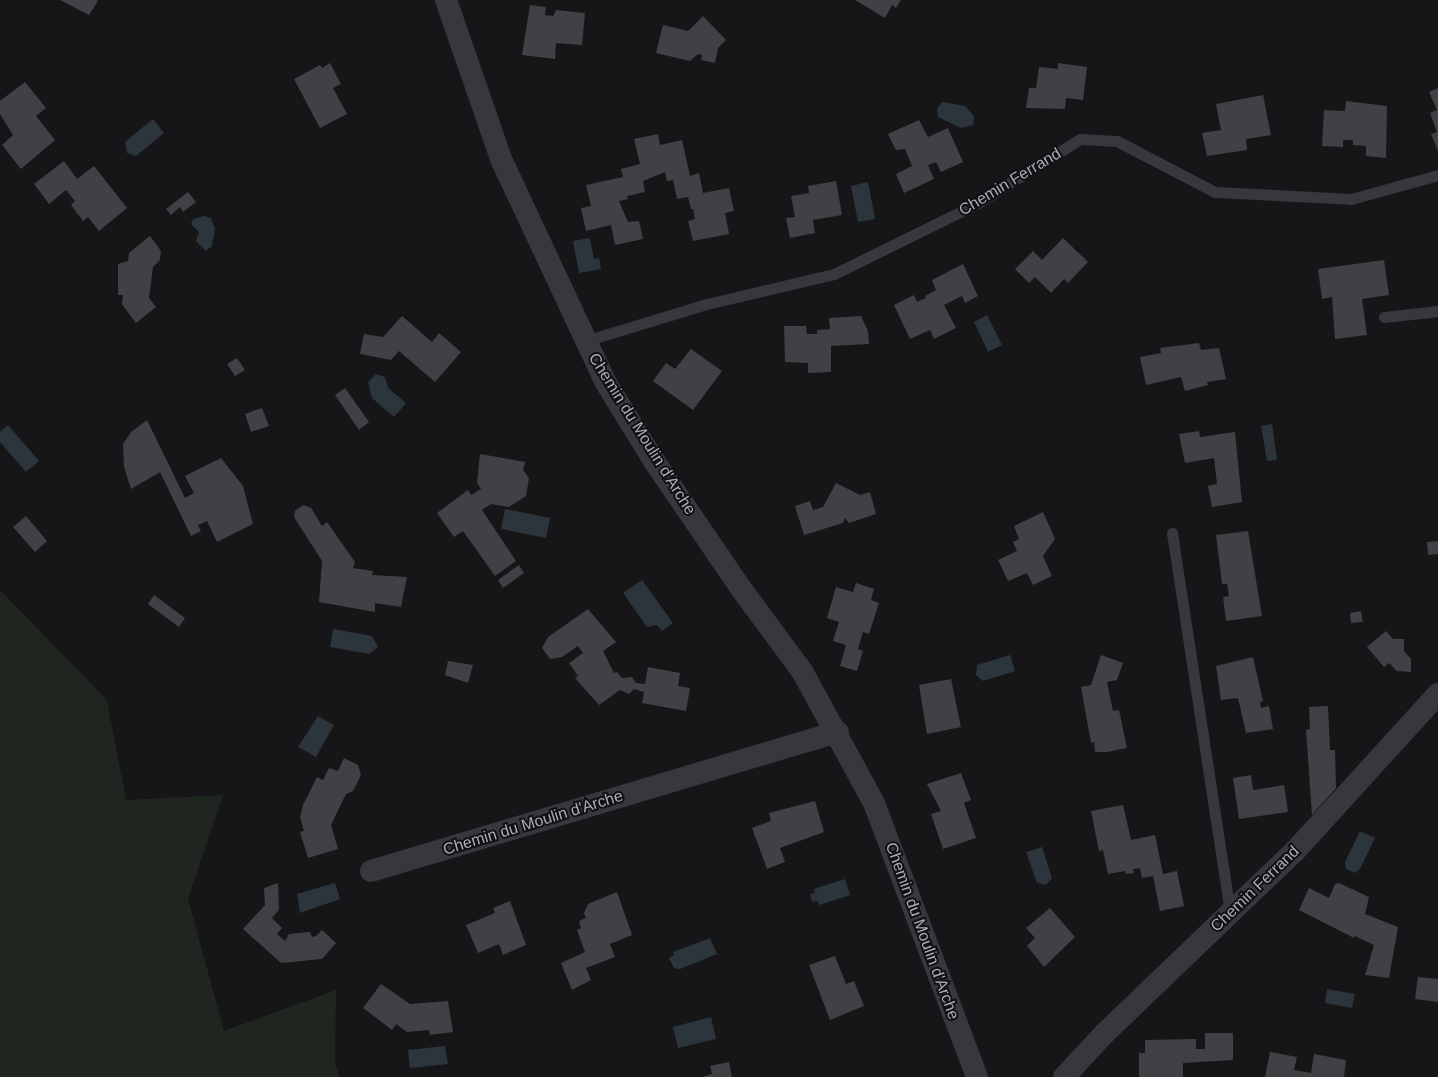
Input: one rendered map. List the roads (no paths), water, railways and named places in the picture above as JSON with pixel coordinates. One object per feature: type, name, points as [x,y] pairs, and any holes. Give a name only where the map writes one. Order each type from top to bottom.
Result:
[{"type":"street","name":"Chemin du Moulin d'Arche","points":[[446,0],[501,159],[606,383],[654,461],[742,590],[802,671],[838,732],[874,803],[977,1077]]},
{"type":"street","name":"Chemin Ferrand","points":[[1064,1077],[1105,1033],[1295,851],[1438,694]]},
{"type":"street","name":"Chemin du Moulin d'Arche","points":[[371,871],[838,732]]},
{"type":"lane","name":"Chemin Ferrand","points":[[585,341],[708,304],[834,274],[978,203],[1080,139],[1117,141],[1214,192],[1351,199],[1438,175]]},
{"type":"lane","points":[[1384,317],[1438,311]]},
{"type":"lane","points":[[1172,533],[1230,913]]}]
